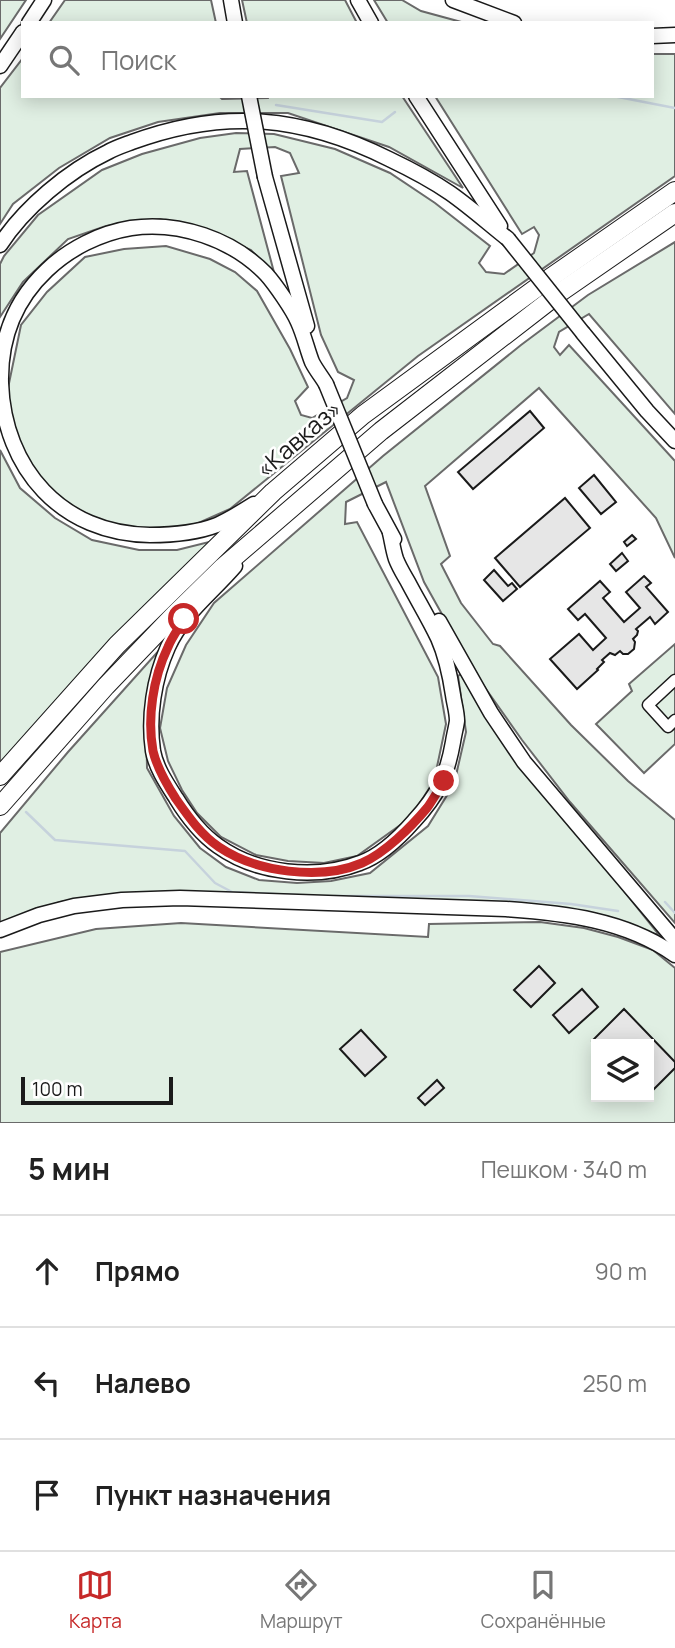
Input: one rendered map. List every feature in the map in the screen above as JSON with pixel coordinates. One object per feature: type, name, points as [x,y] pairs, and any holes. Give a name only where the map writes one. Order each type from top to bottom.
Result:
[{"type":"highway","name":"«Кавказ»","points":[[0,776],[117,645],[273,492],[363,415],[550,278],[675,191]]},
{"type":"highway","name":"«Кавказ»","points":[[260,536],[381,431],[562,291],[675,213]]},
{"type":"highway","points":[[0,806],[57,740],[165,624],[223,567],[260,536]]},
{"type":"main road","points":[[30,21],[44,0]]},
{"type":"main road","points":[[231,0],[235,21]]},
{"type":"main road","points":[[358,0],[370,21]]},
{"type":"main road","points":[[453,0],[509,21]]},
{"type":"main road","points":[[0,66],[21,35]]},
{"type":"main road","points":[[654,36],[675,35]]},
{"type":"main road","points":[[249,98],[265,177],[299,302],[326,384],[390,533],[491,713],[524,762],[675,940]]},
{"type":"main road","points":[[417,98],[508,239],[647,411],[672,438]]},
{"type":"main road","points":[[0,245],[38,201],[76,170],[108,151],[158,133],[227,120],[295,125],[373,151],[448,192],[508,239]]},
{"type":"main road","points":[[610,260],[675,223]]},
{"type":"main road","points":[[273,492],[218,524],[193,532],[131,535],[102,529],[69,513],[29,475],[15,452],[6,424],[0,368],[4,341],[16,307],[37,280],[61,257],[88,242],[121,230],[145,226],[178,228],[232,248],[268,276],[298,321],[313,364],[326,384]]},
{"type":"main road","points":[[260,536],[184,619],[168,648],[158,675],[152,707],[154,753],[163,778],[186,813],[217,846],[260,866],[305,872],[334,870],[362,863],[381,851],[405,832],[428,807],[444,781],[457,720],[450,671],[439,639],[397,560],[390,533]]},
{"type":"main road","points":[[0,930],[39,915],[74,906],[122,900],[180,898],[506,909],[573,916],[617,926],[644,937],[675,955]]},
{"type":"street","points":[[675,680],[648,705],[668,727],[675,720]]},
{"type":"green space","points":[[0,0],[26,0],[0,39]]},
{"type":"green space","points":[[65,0],[211,0],[216,21],[50,21]]},
{"type":"green space","points":[[242,0],[345,0],[356,21],[247,21]]},
{"type":"green space","points":[[374,0],[402,0],[421,11],[458,21],[387,21]]},
{"type":"green space","points":[[654,54],[675,54],[675,176],[418,356],[230,509],[194,525],[146,533],[106,526],[67,506],[35,476],[16,436],[7,393],[21,325],[47,292],[85,257],[124,249],[166,246],[210,259],[235,272],[257,291],[308,387],[295,401],[301,415],[312,418],[347,398],[354,380],[338,372],[321,335],[281,176],[299,173],[290,153],[275,147],[240,149],[234,172],[247,171],[275,276],[251,250],[212,233],[160,219],[106,226],[68,239],[23,282],[0,317],[0,264],[38,215],[102,170],[142,154],[200,138],[236,133],[274,134],[335,149],[390,173],[435,203],[490,246],[479,263],[486,272],[504,274],[534,253],[539,235],[534,227],[522,234],[436,98],[654,98]]},
{"type":"green space","points":[[21,61],[21,98],[403,98],[463,188],[389,147],[288,113],[220,113],[158,122],[110,138],[59,168],[13,204],[0,224],[0,88]]},
{"type":"green space","points":[[675,242],[675,414],[589,314],[559,332],[554,347],[560,355],[569,345],[675,461],[675,558],[656,518],[539,388],[425,486],[450,556],[441,564],[461,603],[493,644],[500,646],[571,725],[628,781],[675,820],[675,923],[570,802],[476,675],[424,582],[386,482],[346,502],[345,524],[357,522],[438,677],[446,724],[434,781],[410,818],[357,856],[324,863],[288,861],[256,855],[221,837],[197,813],[182,790],[168,761],[160,728],[167,688],[186,645],[214,603],[383,456],[521,345],[588,295]]},
{"type":"green space","points":[[0,450],[20,488],[55,518],[92,540],[139,550],[177,550],[213,541],[0,767]]},
{"type":"green space","points":[[675,644],[675,744],[644,773],[596,724],[632,691],[629,684]]},
{"type":"green space","points":[[162,647],[146,719],[147,768],[174,816],[200,848],[226,867],[259,880],[297,883],[331,881],[370,873],[428,826],[454,784],[466,732],[458,676],[461,674],[493,727],[659,935],[575,911],[127,894],[60,902],[0,923],[0,833]]},
{"type":"green space","points":[[540,922],[584,928],[653,950],[675,968],[675,1123],[0,1123],[0,952],[96,929],[181,923],[428,937],[429,924]]},
{"type":"building","points":[[530,411],[544,428],[473,489],[458,472]]},
{"type":"building","points":[[594,475],[616,502],[601,514],[579,488]]},
{"type":"building","points":[[565,498],[590,528],[520,587],[495,558]]},
{"type":"building","points":[[632,535],[636,539],[627,546],[624,542]]},
{"type":"building","points":[[622,553],[628,561],[616,571],[610,564]]},
{"type":"building","points":[[494,570],[508,586],[512,583],[517,589],[503,601],[484,580]]},
{"type":"building","points":[[644,576],[651,583],[646,587],[668,612],[655,624],[650,617],[636,629],[638,631],[633,639],[634,649],[628,654],[620,651],[615,655],[610,653],[602,660],[604,662],[598,670],[577,689],[550,659],[579,634],[593,650],[606,638],[585,614],[578,620],[568,609],[600,581],[610,592],[603,598],[624,622],[640,608],[626,592]]},
{"type":"building","points":[[539,966],[555,983],[531,1007],[514,990]]},
{"type":"building","points":[[582,989],[598,1007],[569,1033],[553,1015]]},
{"type":"building","points":[[624,1009],[653,1039],[594,1039]]},
{"type":"building","points":[[361,1030],[386,1057],[365,1076],[340,1049]]},
{"type":"building","points":[[654,1040],[675,1062],[675,1068],[654,1089]]},
{"type":"building","points":[[437,1080],[444,1088],[425,1105],[418,1098]]},
{"type":"waterway","points":[[623,98],[675,108]]},
{"type":"waterway","points":[[276,105],[382,122],[395,112]]},
{"type":"waterway","points":[[26,812],[55,840],[185,851],[215,883],[232,892],[315,896]]},
{"type":"waterway","points":[[335,896],[469,896],[571,904],[618,911]]},
{"type":"waterway","points":[[665,902],[675,913]]},
{"type":"route","points":[[184,619],[168,648],[158,675],[152,707],[154,753],[163,778],[186,813],[217,846],[238,858],[283,870],[334,870],[362,863],[405,832],[428,807],[444,781]]}]
